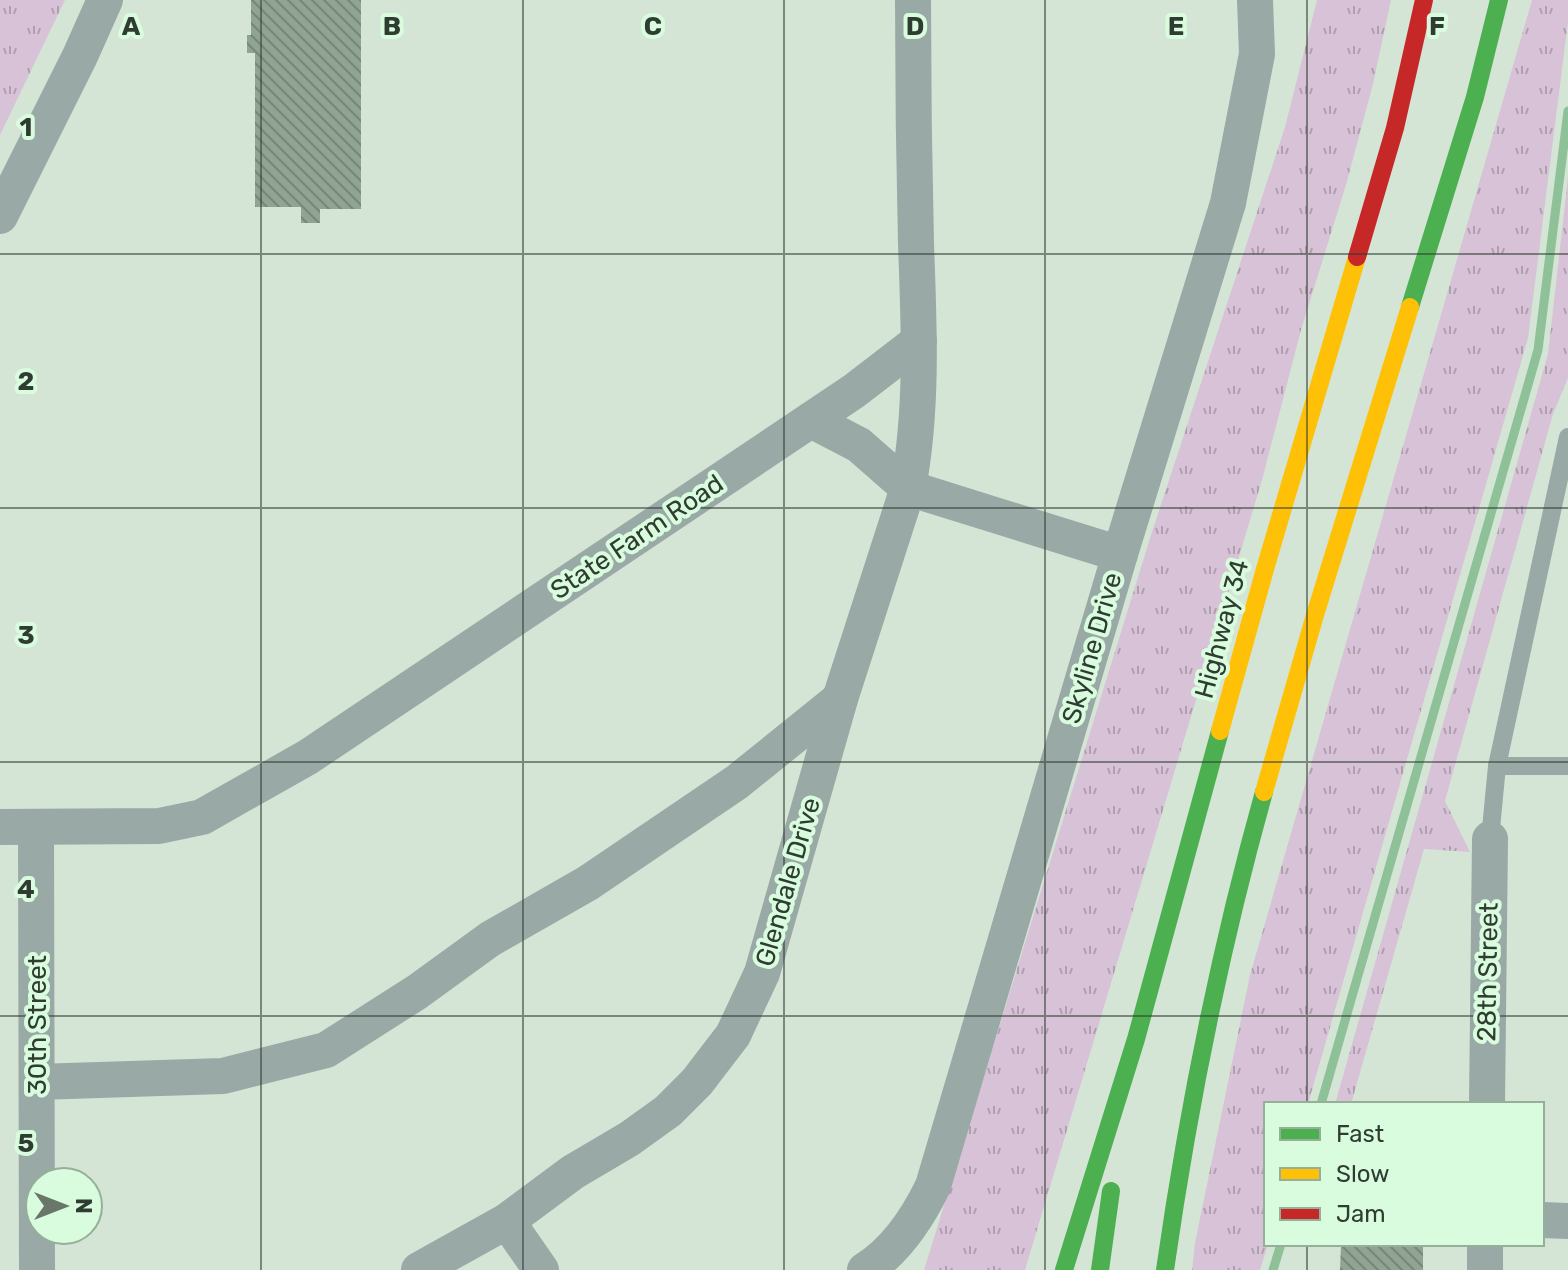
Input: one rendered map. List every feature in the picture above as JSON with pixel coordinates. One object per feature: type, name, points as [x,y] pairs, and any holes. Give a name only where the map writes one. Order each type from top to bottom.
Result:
[{"type":"highway","points":[[1415,0],[1416,37]]},
{"type":"highway","name":"Highway 34","points":[[1064,1270],[1136,1039],[1265,569],[1395,128],[1424,0]]},
{"type":"highway","points":[[1165,1270],[1199,1061],[1235,896],[1293,686],[1475,97],[1499,0]]},
{"type":"highway","points":[[1100,1270],[1136,1039]]},
{"type":"street","points":[[0,216],[105,0]]},
{"type":"street","points":[[913,0],[919,341]]},
{"type":"street","name":"Skyline Drive","points":[[865,1270],[880,1260],[917,1218],[933,1186],[1120,554],[1228,203],[1257,54],[1255,0]]},
{"type":"street","name":"State Farm Road","points":[[0,827],[159,826],[202,817],[308,757],[854,391],[919,341]]},
{"type":"street","name":"Glendale Drive","points":[[419,1270],[507,1221],[573,1172],[629,1139],[668,1111],[697,1082],[733,1035],[762,973],[840,699],[908,488],[914,454],[919,341]]},
{"type":"street","points":[[811,420],[859,445],[908,488],[1120,554]]},
{"type":"street","points":[[37,1082],[223,1076],[326,1050],[417,992],[490,939],[588,883],[737,782],[840,699]]},
{"type":"street","name":"30th Street","points":[[36,827],[37,1270]]},
{"type":"street","name":"28th Street","points":[[1487,1102],[1490,839]]},
{"type":"street","points":[[1544,1220],[1568,1221]]},
{"type":"street","points":[[507,1221],[541,1270]]},
{"type":"street","points":[[1485,1246],[1485,1270]]},
{"type":"lane","points":[[1490,839],[1497,766],[1568,437]]},
{"type":"lane","points":[[1497,766],[1568,766]]},
{"type":"green space","points":[[0,0],[65,0],[0,135]]},
{"type":"green space","points":[[1317,0],[1391,0],[1346,185],[1301,330],[1262,480],[1025,1270],[924,1270],[1151,535],[1285,127]]},
{"type":"green space","points":[[1532,0],[1568,0],[1568,22],[1528,338],[1309,1102],[1264,1102],[1264,1246],[1267,1246],[1260,1270],[1192,1270],[1250,975]]},
{"type":"green space","points":[[1568,177],[1568,378],[1553,414],[1445,801],[1470,852],[1424,849],[1352,1102],[1336,1102],[1548,354]]},
{"type":"building","points":[[251,0],[361,0],[361,209],[320,209],[320,223],[301,223],[301,207],[255,207],[255,53],[247,53],[247,35],[251,35]]},
{"type":"building","points":[[1341,1246],[1423,1246],[1423,1270],[1340,1270]]},
{"type":"waterway","points":[[1322,1102],[1538,350],[1568,111]]},
{"type":"waterway","points":[[1273,1270],[1280,1246]]},
{"type":"traffic: fast","points":[[1410,307],[1475,97],[1499,0]]},
{"type":"traffic: fast","points":[[1064,1270],[1136,1039],[1220,731]]},
{"type":"traffic: fast","points":[[1165,1270],[1207,1030],[1233,910],[1264,792]]},
{"type":"traffic: fast","points":[[1100,1270],[1111,1191]]},
{"type":"traffic: slow","points":[[1220,731],[1357,257]]},
{"type":"traffic: slow","points":[[1264,792],[1410,307]]},
{"type":"traffic: jam","points":[[1357,257],[1395,128],[1424,0]]}]
